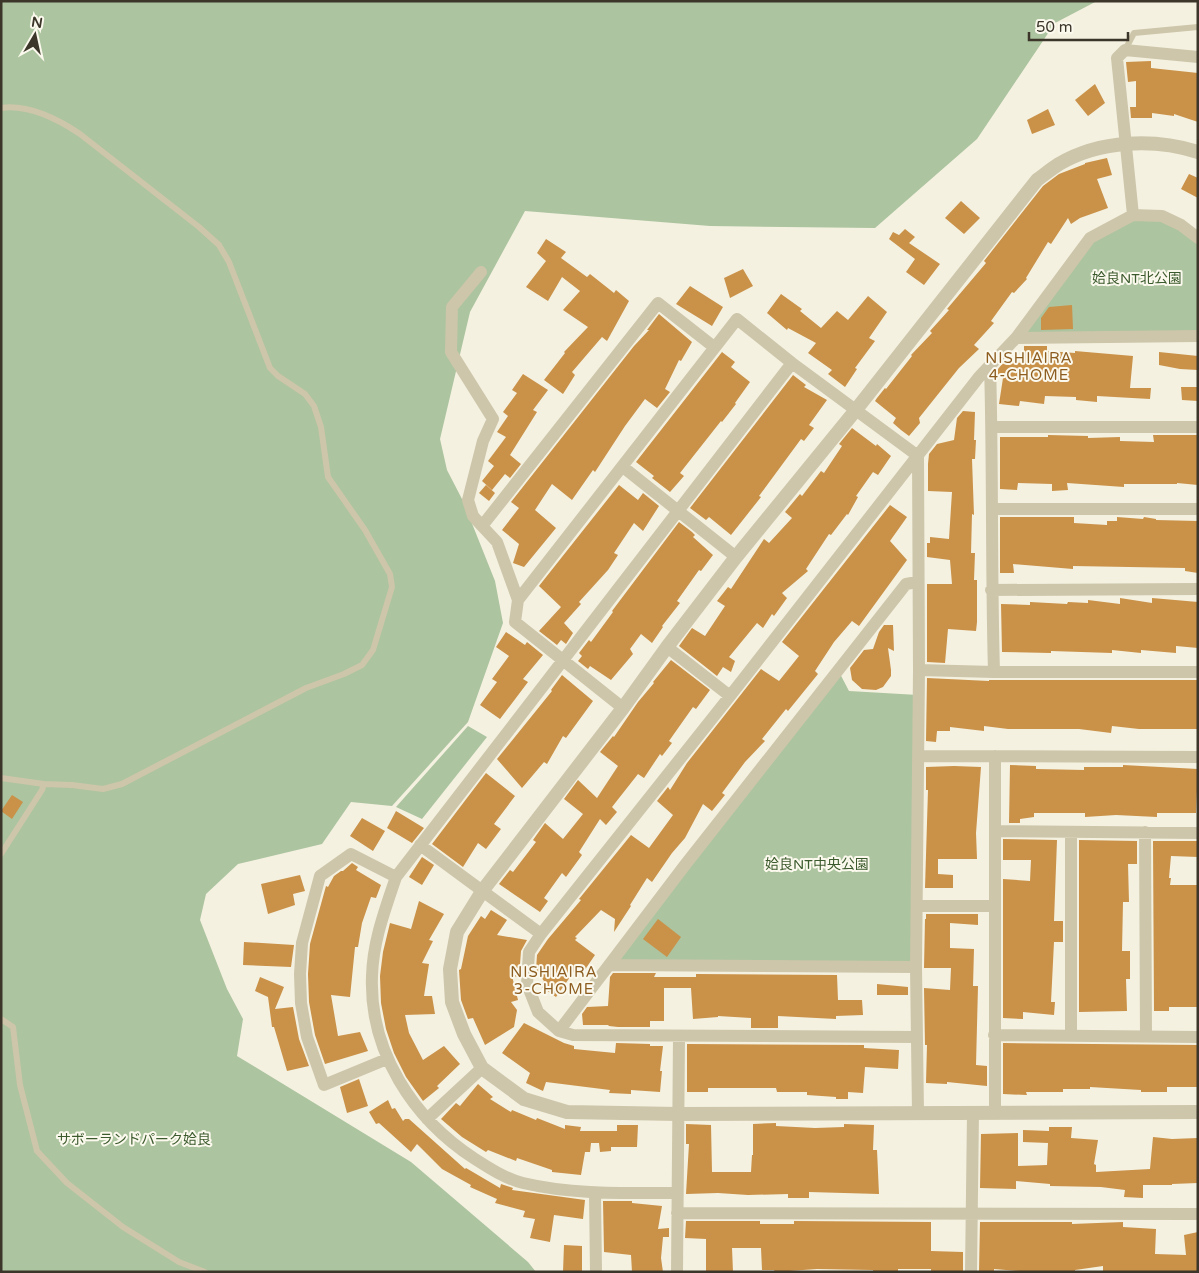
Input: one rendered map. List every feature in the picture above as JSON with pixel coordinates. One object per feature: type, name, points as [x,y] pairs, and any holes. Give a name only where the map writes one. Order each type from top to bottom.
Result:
[{"type":"street","points":[[1133,214],[1117,58],[1124,50],[1198,57]]},
{"type":"street","points":[[1198,152],[1153,143],[1127,144],[1085,153],[1060,164],[1037,180],[855,411],[736,557],[483,890],[457,932],[450,968],[452,1002],[464,1034],[482,1068],[524,1099],[567,1112],[678,1114],[1198,1112]]},
{"type":"street","points":[[916,1037],[574,1035],[558,1031],[538,1012],[527,984],[530,952],[541,934],[979,377],[1016,338],[1090,238],[1133,214],[1162,216],[1181,225],[1198,238]]},
{"type":"street","points":[[481,272],[452,307],[451,352],[493,419],[483,441],[468,500],[473,516],[497,542],[518,600],[515,622],[623,708]]},
{"type":"street","points":[[482,526],[658,303],[714,347]]},
{"type":"street","points":[[518,600],[737,319],[855,411],[918,456]]},
{"type":"street","points":[[1016,338],[1198,336]]},
{"type":"street","points":[[677,1193],[595,1194],[567,1191],[521,1182],[489,1168],[454,1146],[427,1119],[404,1088],[387,1058],[377,1032],[372,977],[375,942],[396,877],[792,363]]},
{"type":"street","points":[[990,365],[992,427],[991,590],[994,672]]},
{"type":"street","points":[[992,427],[1198,427]]},
{"type":"street","points":[[918,456],[917,582],[919,670],[916,967],[918,1113]]},
{"type":"street","points":[[623,467],[736,557]]},
{"type":"street","points":[[992,509],[1198,509]]},
{"type":"street","points":[[558,1031],[685,865],[906,584],[917,582]]},
{"type":"street","points":[[991,590],[1198,590]]},
{"type":"street","points":[[666,647],[730,696]]},
{"type":"street","points":[[919,670],[1198,672]]},
{"type":"street","points":[[918,756],[1198,757]]},
{"type":"street","points":[[995,756],[995,1112]]},
{"type":"street","points":[[995,831],[1198,833]]},
{"type":"street","points":[[1071,832],[1071,1035]]},
{"type":"street","points":[[1145,832],[1146,1036]]},
{"type":"street","points":[[420,845],[541,934]]},
{"type":"street","points":[[387,1058],[324,1085],[307,1037],[301,1004],[300,974],[302,943],[320,876],[351,854],[396,877]]},
{"type":"street","points":[[918,906],[994,906]]},
{"type":"street","points":[[610,965],[916,967]]},
{"type":"street","points":[[994,1035],[1198,1037]]},
{"type":"street","points":[[677,1272],[679,1036]]},
{"type":"street","points":[[427,1119],[482,1068]]},
{"type":"street","points":[[971,1272],[973,1112]]},
{"type":"street","points":[[595,1194],[596,1272]]},
{"type":"street","points":[[676,1213],[1198,1214]]},
{"type":"lane","points":[[1124,50],[1134,33],[1198,27]]},
{"type":"lane","points":[[1,108],[7,107],[34,112],[61,122],[80,134],[199,227],[219,245],[228,262],[270,368],[278,376],[305,394],[314,406],[321,427],[328,477],[365,530],[390,574],[392,587],[373,650],[362,665],[306,688],[122,784],[103,789],[1,778]]},
{"type":"lane","points":[[1,854],[44,784]]},
{"type":"lane","points":[[1,1019],[13,1028],[20,1085],[38,1151],[67,1183],[123,1227],[179,1262],[205,1272]]},
{"type":"green space","name":"サボーランドパーク姶良","points":[[1,1],[1097,1],[1055,23],[977,139],[875,228],[710,226],[525,211],[470,312],[440,439],[447,470],[463,501],[495,581],[503,623],[468,722],[392,806],[351,802],[322,844],[238,864],[206,894],[200,920],[227,989],[243,1019],[237,1056],[411,1162],[528,1262],[536,1272],[1,1272]]},
{"type":"green space","name":"姶良NT北公園","points":[[1162,216],[1198,238],[1198,336],[1016,338],[1090,238],[1114,224]]},
{"type":"green space","name":"姶良NT中央公園","points":[[838,670],[849,691],[918,695],[916,967],[618,961]]},
{"type":"green space","points":[[468,726],[487,737],[422,819],[396,807]]},
{"type":"building","points":[[1151,61],[1151,68],[1198,73],[1198,122],[1174,114],[1174,116],[1152,113],[1152,118],[1131,118],[1130,107],[1136,107],[1136,81],[1128,82],[1126,62]]},
{"type":"building","points":[[1095,84],[1105,103],[1088,116],[1075,100]]},
{"type":"building","points":[[1048,109],[1055,125],[1032,134],[1027,120]]},
{"type":"building","points":[[1107,158],[1112,175],[1097,179],[1108,208],[1080,218],[1071,224],[1068,218],[1051,244],[1048,242],[1027,279],[1014,293],[1012,292],[991,321],[994,323],[974,345],[979,349],[959,368],[919,418],[920,423],[909,436],[893,423],[896,418],[875,401],[877,398],[911,355],[932,333],[930,331],[986,263],[984,261],[1043,186],[1059,174],[1085,163]]},
{"type":"building","points":[[1189,174],[1198,178],[1198,198],[1181,189]]},
{"type":"building","points":[[961,201],[980,218],[964,234],[945,218]]},
{"type":"building","points":[[905,229],[915,237],[909,243],[940,264],[924,285],[906,272],[915,259],[889,239],[893,232],[899,235]]},
{"type":"building","points":[[546,239],[566,252],[561,258],[587,277],[590,274],[614,293],[616,290],[629,301],[607,341],[602,337],[572,372],[575,375],[563,394],[544,380],[564,352],[588,327],[563,310],[580,291],[562,277],[548,301],[526,287],[546,261],[537,253]]},
{"type":"building","points":[[743,269],[753,286],[730,298],[724,278]]},
{"type":"building","points":[[690,286],[723,307],[712,326],[676,304]]},
{"type":"building","points":[[781,294],[802,309],[800,311],[821,328],[837,311],[848,320],[868,296],[887,312],[869,338],[875,341],[855,368],[857,369],[845,387],[828,374],[832,370],[808,353],[816,343],[788,328],[787,330],[767,313]]},
{"type":"building","points":[[1072,305],[1073,329],[1041,330],[1041,318],[1049,307]]},
{"type":"building","points":[[659,314],[692,342],[681,361],[679,360],[665,389],[670,392],[657,408],[645,399],[595,472],[593,470],[572,500],[552,484],[535,510],[556,528],[524,567],[513,563],[519,544],[502,530],[519,508],[511,502],[634,346],[649,330],[647,330]]},
{"type":"building","points":[[1024,346],[1047,346],[1047,351],[1075,353],[1075,351],[1133,356],[1130,388],[1151,388],[1150,399],[1097,396],[1097,402],[1076,400],[1076,397],[1045,396],[1044,404],[1020,401],[1019,406],[999,404],[1003,378],[998,378],[998,369],[1004,362],[1024,363]]},
{"type":"building","points":[[722,352],[735,362],[731,367],[750,382],[736,404],[680,473],[684,476],[670,492],[636,462]]},
{"type":"building","points":[[1159,352],[1198,356],[1198,370],[1159,365]]},
{"type":"building","points":[[523,374],[548,390],[533,410],[537,412],[510,455],[521,464],[510,478],[505,474],[492,490],[482,481],[494,466],[488,461],[506,437],[497,432],[508,416],[503,412],[517,393],[512,390]]},
{"type":"building","points":[[793,375],[806,385],[804,387],[827,400],[809,425],[814,428],[804,441],[801,439],[759,496],[761,497],[731,535],[709,517],[706,520],[690,508]]},
{"type":"building","points":[[1181,387],[1198,387],[1198,401],[1182,400]]},
{"type":"building","points":[[963,411],[975,412],[975,459],[972,459],[974,515],[972,514],[971,553],[975,553],[974,580],[977,580],[976,631],[948,629],[945,663],[927,662],[927,584],[952,584],[950,560],[927,557],[927,543],[930,543],[930,537],[949,539],[952,492],[928,491],[929,454],[937,444],[954,440],[957,418]]},
{"type":"building","points":[[852,428],[876,446],[877,444],[891,456],[878,475],[873,472],[856,496],[858,497],[848,515],[831,535],[829,534],[806,569],[808,571],[782,593],[787,598],[774,616],[772,614],[763,628],[757,623],[729,657],[735,661],[731,672],[723,667],[717,676],[679,646],[692,628],[705,636],[725,606],[717,601],[728,587],[731,589],[764,539],[769,543],[792,518],[785,512],[800,494],[802,496],[821,471],[824,473],[842,446],[839,444]]},
{"type":"building","points":[[1048,435],[1088,436],[1088,438],[1120,437],[1120,441],[1154,442],[1153,435],[1198,435],[1198,485],[1177,483],[1124,484],[1124,487],[1067,483],[1068,490],[1052,491],[1052,484],[1018,483],[1017,490],[1000,489],[1000,437],[1048,437]]},
{"type":"building","points":[[486,485],[495,493],[489,501],[479,493]]},
{"type":"building","points":[[619,485],[638,500],[643,493],[659,506],[643,531],[634,523],[614,553],[618,555],[608,570],[579,602],[581,604],[564,623],[573,633],[566,644],[561,640],[557,645],[539,631],[561,607],[539,586]]},
{"type":"building","points":[[890,505],[907,517],[890,541],[907,560],[859,626],[852,621],[834,642],[815,671],[818,674],[762,739],[765,741],[745,762],[722,793],[725,795],[712,811],[703,804],[685,838],[652,882],[647,878],[614,932],[615,919],[601,910],[575,937],[577,938],[575,940],[595,955],[582,974],[575,970],[556,997],[540,986],[544,981],[536,970],[537,955],[548,939],[631,835],[649,848],[673,815],[657,801],[668,787],[670,790],[687,763],[761,669],[779,681],[799,656],[782,642]]},
{"type":"building","points":[[1000,517],[1074,517],[1074,523],[1107,525],[1107,521],[1117,521],[1117,517],[1198,521],[1198,573],[1185,571],[1185,568],[1073,566],[1073,569],[1013,564],[1014,573],[1000,573]]},
{"type":"building","points":[[679,522],[692,532],[695,535],[693,537],[713,555],[701,571],[699,570],[677,601],[680,603],[662,626],[652,643],[641,634],[630,649],[633,654],[611,680],[590,666],[588,669],[578,661],[582,656],[579,653],[589,640],[591,642]]},
{"type":"building","points":[[1120,598],[1152,603],[1152,598],[1198,602],[1198,648],[1176,646],[1176,653],[1141,650],[1141,653],[1112,650],[1112,653],[1002,652],[1001,604],[1030,605],[1030,602],[1067,604],[1068,602],[1088,603],[1088,600],[1120,604]]},
{"type":"building","points":[[884,625],[893,625],[894,651],[888,648],[891,676],[883,687],[876,690],[862,689],[852,680],[850,668],[864,650],[873,649],[879,632]]},
{"type":"building","points":[[506,632],[525,645],[527,642],[543,655],[523,679],[528,682],[500,719],[480,705],[497,682],[492,679],[509,656],[496,647]]},
{"type":"building","points":[[671,660],[710,690],[696,709],[693,707],[669,741],[672,743],[662,756],[660,754],[644,778],[638,774],[612,807],[617,812],[606,825],[600,819],[579,852],[582,855],[566,877],[562,873],[544,898],[548,901],[540,912],[499,884],[510,870],[513,872],[536,842],[533,840],[545,823],[563,839],[583,814],[564,799],[578,780],[597,798],[618,766],[600,752],[614,737],[638,702]]},
{"type":"building","points":[[562,675],[593,701],[566,738],[563,736],[547,764],[544,762],[522,788],[497,759],[552,691]]},
{"type":"building","points":[[927,678],[989,681],[1198,680],[1198,729],[1139,729],[1112,726],[1111,733],[1079,729],[1008,729],[984,726],[984,731],[950,727],[950,731],[937,731],[936,742],[926,741]]},
{"type":"building","points":[[1010,765],[1036,766],[1036,769],[1084,770],[1084,767],[1123,767],[1123,765],[1198,769],[1196,813],[1157,813],[1157,817],[1116,815],[1085,817],[1085,813],[1034,813],[1034,817],[1020,819],[1020,823],[1009,823]]},
{"type":"building","points":[[926,767],[981,767],[976,833],[977,859],[938,859],[938,874],[953,875],[953,888],[925,888],[928,790],[926,790]]},
{"type":"building","points":[[486,773],[515,796],[494,824],[501,829],[486,849],[478,843],[463,867],[432,844]]},
{"type":"building","points":[[12,795],[23,802],[12,819],[1,811]]},
{"type":"building","points":[[396,811],[424,828],[412,843],[387,828]]},
{"type":"building","points":[[362,818],[385,831],[373,851],[350,836]]},
{"type":"building","points":[[1003,839],[1057,840],[1054,921],[1063,921],[1063,942],[1054,942],[1051,1002],[1055,1002],[1054,1015],[1023,1012],[1023,1019],[1003,1018],[1003,879],[1030,881],[1031,860],[1003,860]]},
{"type":"building","points":[[1079,840],[1137,841],[1137,864],[1128,864],[1129,902],[1123,902],[1122,951],[1130,951],[1130,979],[1126,979],[1127,1011],[1079,1012]]},
{"type":"building","points":[[1153,841],[1198,841],[1198,857],[1171,856],[1169,878],[1171,878],[1170,885],[1198,885],[1198,1007],[1169,1007],[1169,1011],[1154,1011]]},
{"type":"building","points":[[422,857],[434,865],[422,885],[409,877]]},
{"type":"building","points":[[352,863],[358,867],[356,870],[381,885],[376,898],[371,897],[362,923],[358,947],[355,947],[350,997],[331,995],[338,1036],[360,1032],[368,1051],[325,1064],[315,1035],[309,1002],[310,944],[326,886],[328,887],[334,876]]},
{"type":"building","points":[[300,875],[305,891],[293,894],[295,905],[268,914],[261,884]]},
{"type":"building","points":[[419,901],[444,914],[429,940],[433,941],[422,963],[429,964],[424,996],[432,996],[435,1014],[405,1015],[409,1033],[423,1060],[444,1046],[460,1064],[437,1086],[439,1088],[423,1101],[406,1077],[394,1053],[386,1029],[381,1003],[380,976],[383,952],[390,923],[411,929]]},
{"type":"building","points":[[491,910],[507,920],[497,935],[527,940],[521,951],[519,977],[512,976],[518,1000],[511,1002],[517,1010],[514,1027],[485,1045],[473,1018],[468,1019],[461,1000],[459,970],[461,969],[468,936],[481,916],[485,919]]},
{"type":"building","points":[[926,914],[978,914],[978,925],[950,923],[950,948],[974,949],[973,986],[978,986],[976,1065],[987,1066],[987,1086],[947,1082],[947,1084],[926,1083],[927,1045],[925,1045],[924,988],[950,990],[951,968],[924,968]]},
{"type":"building","points":[[658,919],[681,937],[667,957],[643,939]]},
{"type":"building","points":[[244,942],[294,945],[291,967],[243,965]]},
{"type":"building","points":[[613,973],[656,973],[654,977],[696,977],[696,974],[837,975],[838,1000],[862,1000],[863,1015],[836,1016],[836,1019],[778,1016],[778,1028],[751,1028],[751,1018],[718,1016],[693,1019],[691,988],[664,988],[664,1021],[650,1021],[650,1027],[583,1025],[582,1014],[587,1007],[608,1006],[610,977]]},
{"type":"building","points":[[260,977],[284,987],[275,1009],[293,1007],[299,1039],[309,1066],[287,1071],[274,1027],[272,1027],[268,997],[255,991]]},
{"type":"building","points":[[877,984],[908,987],[908,995],[877,995]]},
{"type":"building","points":[[524,1023],[574,1046],[574,1049],[615,1053],[616,1043],[663,1046],[660,1092],[631,1090],[631,1094],[609,1093],[610,1090],[546,1082],[543,1091],[526,1083],[530,1073],[502,1053]]},
{"type":"building","points":[[1003,1043],[1198,1045],[1198,1087],[1167,1087],[1167,1092],[1141,1092],[1141,1090],[1090,1087],[1090,1089],[1063,1089],[1063,1092],[1026,1092],[1027,1095],[1003,1094]]},
{"type":"building","points":[[687,1044],[864,1045],[864,1048],[899,1050],[898,1069],[865,1067],[863,1093],[848,1092],[848,1099],[807,1095],[807,1092],[777,1092],[776,1088],[708,1088],[708,1092],[687,1092]]},
{"type":"building","points":[[359,1079],[368,1106],[347,1113],[340,1087]]},
{"type":"building","points":[[478,1084],[493,1097],[490,1099],[511,1112],[512,1110],[565,1129],[565,1125],[581,1127],[580,1131],[617,1131],[617,1125],[638,1125],[637,1147],[611,1147],[611,1151],[600,1152],[599,1143],[591,1143],[590,1152],[585,1152],[581,1175],[552,1172],[552,1170],[517,1158],[516,1161],[488,1150],[486,1152],[462,1137],[441,1119],[456,1103],[460,1106]]},
{"type":"building","points":[[388,1100],[392,1109],[395,1108],[403,1121],[409,1119],[465,1169],[500,1188],[501,1184],[513,1188],[512,1190],[585,1200],[583,1219],[554,1215],[550,1242],[530,1238],[535,1219],[523,1217],[525,1211],[495,1203],[497,1199],[470,1187],[471,1185],[442,1169],[417,1144],[411,1152],[379,1123],[376,1124],[369,1112]]},
{"type":"building","points":[[776,1123],[776,1126],[815,1128],[844,1127],[844,1124],[874,1125],[873,1150],[877,1150],[879,1194],[809,1192],[809,1198],[788,1198],[788,1194],[686,1194],[689,1144],[686,1144],[686,1124],[711,1125],[712,1172],[751,1172],[753,1124]]},
{"type":"building","points":[[1049,1127],[1072,1127],[1071,1138],[1098,1140],[1094,1164],[1096,1165],[1096,1172],[1150,1169],[1153,1137],[1172,1139],[1198,1138],[1198,1183],[1143,1185],[1143,1198],[1124,1197],[1125,1190],[1101,1187],[1050,1186],[1050,1184],[1016,1181],[1016,1189],[980,1188],[981,1134],[1018,1133],[1018,1166],[1047,1165],[1048,1143],[1023,1142],[1023,1130],[1049,1131]]},
{"type":"building","points":[[603,1201],[632,1201],[632,1203],[662,1206],[658,1229],[669,1228],[669,1237],[663,1237],[661,1258],[663,1272],[632,1272],[631,1255],[604,1252]]},
{"type":"building","points":[[686,1221],[760,1221],[760,1224],[794,1224],[794,1221],[931,1222],[931,1251],[963,1252],[963,1272],[931,1272],[931,1269],[898,1269],[898,1272],[873,1272],[873,1270],[817,1269],[775,1272],[774,1270],[762,1270],[761,1248],[732,1248],[733,1272],[706,1272],[706,1239],[685,1238]]},
{"type":"building","points":[[980,1222],[1072,1222],[1072,1224],[1123,1222],[1123,1227],[1156,1229],[1155,1254],[1186,1255],[1184,1235],[1198,1232],[1198,1272],[1103,1272],[1103,1266],[1075,1270],[1075,1272],[1032,1272],[994,1269],[994,1272],[979,1272]]},
{"type":"building","points":[[564,1245],[582,1246],[582,1272],[563,1272]]},
{"type":"district","name":"NISHIAIRA 4-CHOME","points":[[1029,366]]},
{"type":"district","name":"NISHIAIRA 3-CHOME","points":[[554,980]]}]
